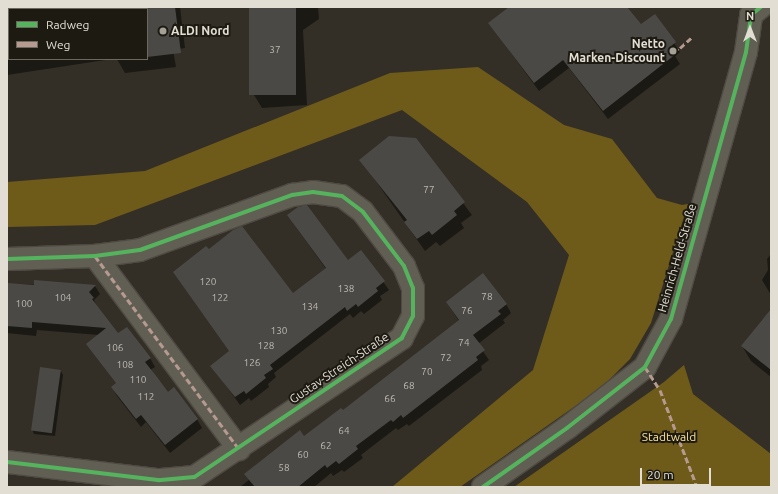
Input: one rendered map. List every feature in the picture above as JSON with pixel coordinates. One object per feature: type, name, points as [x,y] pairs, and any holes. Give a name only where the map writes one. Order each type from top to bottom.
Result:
[{"type":"street","name":"Heinrich-Held-Straße","points":[[484,487],[572,424],[645,367],[671,319],[746,52],[752,10]]},
{"type":"street","name":"Gustav-Streich-Straße","points":[[7,258],[95,256],[140,250],[292,195],[313,192],[342,196],[363,212],[404,266],[413,288],[413,316],[402,338],[239,449],[194,477],[158,480],[7,462]]},
{"type":"street","points":[[95,256],[239,449]]},
{"type":"green space","points":[[478,67],[564,125],[612,139],[657,198],[682,205],[688,204],[651,323],[630,359],[601,388],[460,487],[392,487],[533,370],[569,255],[527,202],[402,110],[95,225],[7,227],[7,182],[145,171],[390,73]]},
{"type":"green space","name":"Stadtwald","points":[[684,365],[693,394],[771,454],[771,487],[514,487],[664,382]]},
{"type":"building","name":"ALDI Nord","points":[[175,7],[181,53],[148,57],[147,8]]},
{"type":"building","points":[[249,7],[296,7],[296,95],[249,95]]},
{"type":"building","points":[[509,7],[627,7],[641,24],[655,14],[676,42],[670,47],[676,54],[603,111],[563,60],[534,83],[488,23]]},
{"type":"building","points":[[389,136],[416,138],[465,202],[454,211],[457,215],[432,235],[429,231],[417,239],[404,222],[407,220],[359,160]]},
{"type":"building","points":[[307,205],[348,260],[361,250],[385,281],[376,288],[378,291],[358,307],[356,304],[347,311],[345,307],[270,365],[273,369],[264,375],[266,378],[246,394],[244,391],[235,397],[210,366],[229,351],[173,272],[206,246],[209,249],[233,230],[242,226],[293,293],[326,268],[287,215],[298,207]]},
{"type":"building","points":[[483,273],[507,304],[498,311],[501,314],[473,335],[485,350],[476,357],[478,360],[403,418],[401,415],[393,422],[391,420],[356,446],[358,449],[339,464],[336,461],[327,468],[325,465],[298,487],[255,487],[244,474],[300,430],[304,436],[341,408],[343,410],[459,320],[446,302]]},
{"type":"building","points":[[34,280],[96,285],[89,292],[94,298],[92,299],[118,333],[127,327],[151,358],[145,362],[168,392],[174,387],[198,419],[165,445],[141,415],[136,419],[111,387],[116,383],[86,344],[106,328],[32,322],[32,328],[7,326],[7,283],[34,285]]},
{"type":"building","points":[[771,309],[771,370],[741,346]]},
{"type":"building","points":[[40,367],[61,370],[52,433],[31,430]]},
{"type":"marked path","points":[[673,51],[680,48],[691,38]]},
{"type":"marked path","points":[[95,256],[239,449]]},
{"type":"marked path","points":[[645,367],[660,390],[697,487]]},
{"type":"cycle path","points":[[483,487],[567,428],[645,367],[671,319],[746,52],[751,15],[761,7]]},
{"type":"cycle path","points":[[7,259],[95,256],[140,250],[292,195],[313,192],[342,196],[363,212],[404,266],[413,288],[413,316],[402,338],[194,477],[158,480],[7,462]]},
{"type":"place","name":"ALDI Nord","points":[[163,31]]},
{"type":"place","name":"Netto Marken-Discount","points":[[673,51]]}]
